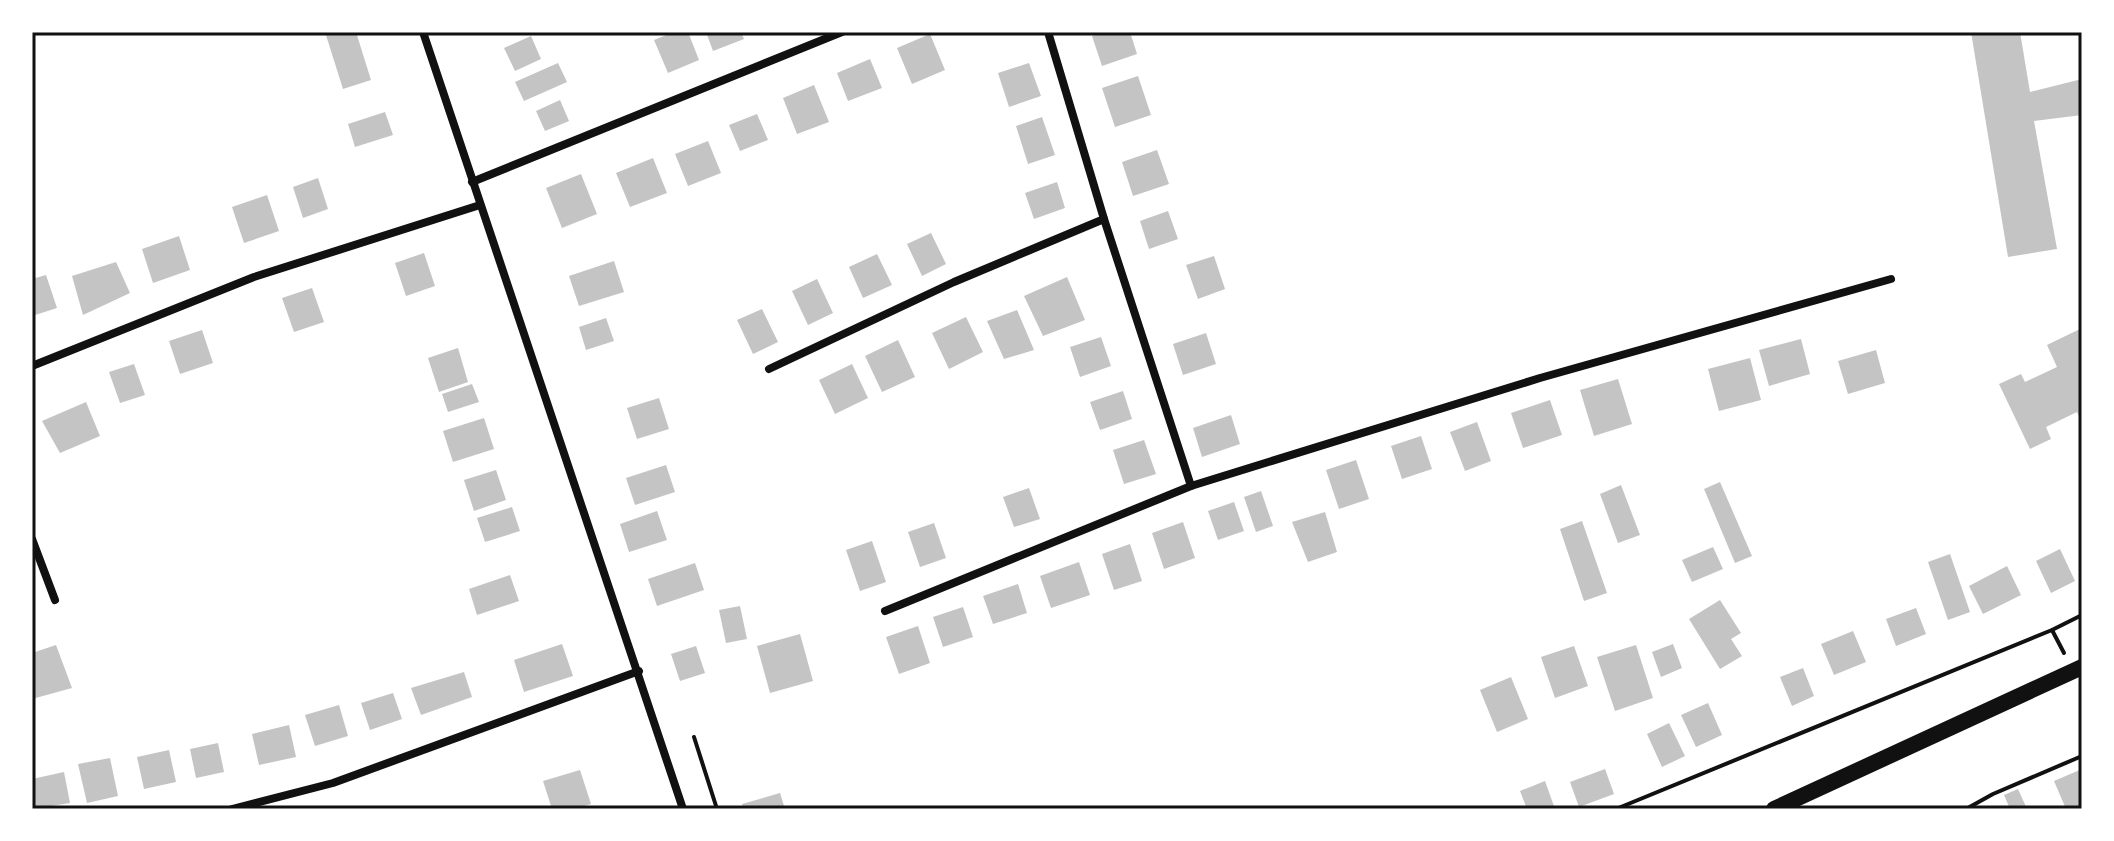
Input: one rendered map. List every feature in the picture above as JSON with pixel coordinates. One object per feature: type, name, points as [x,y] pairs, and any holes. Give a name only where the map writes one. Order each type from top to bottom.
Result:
[{"type":"main road","points":[[1774,809],[2082,667]]},
{"type":"street","points":[[423,32],[683,809]]},
{"type":"street","points":[[472,182],[842,32]]},
{"type":"street","points":[[1048,32],[1104,219],[1191,486]]},
{"type":"street","points":[[32,366],[254,277],[480,205]]},
{"type":"street","points":[[769,369],[954,282],[1104,219]]},
{"type":"street","points":[[885,611],[1191,486],[1540,378],[1891,279]]},
{"type":"street","points":[[32,539],[55,600]]},
{"type":"street","points":[[232,809],[333,783],[639,671]]},
{"type":"path","points":[[1616,809],[2082,615]]},
{"type":"path","points":[[694,737],[717,809]]},
{"type":"path","points":[[1966,809],[1993,794],[2082,756]]},
{"type":"building","points":[[325,32],[356,32],[371,80],[343,89]]},
{"type":"building","points":[[674,32],[688,32],[699,60],[668,73],[654,40]]},
{"type":"building","points":[[706,32],[741,32],[744,39],[713,51]]},
{"type":"building","points":[[1104,32],[1130,32],[1137,54],[1102,66],[1092,36]]},
{"type":"building","points":[[1971,32],[2020,32],[2030,92],[2082,79],[2082,115],[2034,121],[2057,249],[2008,257]]},
{"type":"building","points":[[930,34],[945,70],[912,84],[897,48]]},
{"type":"building","points":[[531,36],[541,59],[515,71],[504,48]]},
{"type":"building","points":[[870,59],[882,88],[848,101],[837,73]]},
{"type":"building","points":[[558,63],[567,82],[524,101],[515,82]]},
{"type":"building","points":[[1029,63],[1041,96],[1009,107],[998,73]]},
{"type":"building","points":[[1138,76],[1151,115],[1115,127],[1102,88]]},
{"type":"building","points":[[814,85],[829,122],[797,134],[783,98]]},
{"type":"building","points":[[560,100],[569,121],[545,131],[536,111]]},
{"type":"building","points":[[385,112],[393,135],[355,147],[348,124]]},
{"type":"building","points":[[757,114],[768,140],[740,151],[729,125]]},
{"type":"building","points":[[1042,117],[1055,155],[1028,164],[1016,126]]},
{"type":"building","points":[[708,141],[721,173],[688,186],[675,154]]},
{"type":"building","points":[[1157,150],[1169,184],[1133,196],[1122,162]]},
{"type":"building","points":[[653,158],[667,193],[630,207],[616,173]]},
{"type":"building","points":[[581,174],[597,214],[562,228],[546,188]]},
{"type":"building","points":[[318,178],[328,209],[303,218],[293,187]]},
{"type":"building","points":[[1057,182],[1065,208],[1034,219],[1025,193]]},
{"type":"building","points":[[267,195],[279,231],[244,243],[232,207]]},
{"type":"building","points":[[1168,211],[1178,239],[1149,249],[1140,221]]},
{"type":"building","points":[[931,233],[946,264],[922,276],[907,244]]},
{"type":"building","points":[[179,236],[190,270],[153,283],[142,249]]},
{"type":"building","points":[[424,253],[435,286],[406,296],[395,263]]},
{"type":"building","points":[[877,254],[892,285],[863,298],[849,267]]},
{"type":"building","points":[[1214,256],[1225,289],[1198,299],[1186,265]]},
{"type":"building","points":[[614,261],[624,292],[579,306],[569,276]]},
{"type":"building","points":[[116,262],[130,293],[83,315],[72,276]]},
{"type":"building","points":[[46,275],[57,308],[32,316],[32,279]]},
{"type":"building","points":[[1067,277],[1085,320],[1043,336],[1024,296]]},
{"type":"building","points":[[817,279],[833,313],[808,325],[792,291]]},
{"type":"building","points":[[312,288],[324,322],[294,332],[282,298]]},
{"type":"building","points":[[762,309],[778,342],[753,354],[737,320]]},
{"type":"building","points":[[1017,310],[1034,350],[1004,359],[987,321]]},
{"type":"building","points":[[966,317],[983,352],[949,369],[932,333]]},
{"type":"building","points":[[606,318],[614,341],[586,350],[579,327]]},
{"type":"building","points":[[2082,328],[2082,423],[2077,412],[2046,427],[2051,439],[2030,449],[1999,384],[2021,374],[2025,382],[2057,367],[2047,345]]},
{"type":"building","points":[[202,330],[213,363],[180,374],[169,341]]},
{"type":"building","points":[[1206,333],[1216,364],[1183,375],[1173,344]]},
{"type":"building","points":[[1101,337],[1111,366],[1080,377],[1070,347]]},
{"type":"building","points":[[1801,339],[1810,374],[1769,386],[1759,350]]},
{"type":"building","points":[[898,340],[915,377],[882,392],[865,356]]},
{"type":"building","points":[[458,348],[468,382],[439,392],[428,358]]},
{"type":"building","points":[[1876,350],[1885,383],[1848,394],[1838,361]]},
{"type":"building","points":[[1750,358],[1761,400],[1719,411],[1708,369]]},
{"type":"building","points":[[134,364],[145,395],[120,403],[109,372]]},
{"type":"building","points":[[852,364],[868,398],[835,414],[819,380]]},
{"type":"building","points":[[1618,379],[1632,424],[1594,436],[1580,390]]},
{"type":"building","points":[[472,384],[479,402],[448,412],[442,394]]},
{"type":"building","points":[[1123,391],[1132,419],[1100,430],[1090,402]]},
{"type":"building","points":[[659,398],[669,429],[637,439],[627,408]]},
{"type":"building","points":[[1550,400],[1562,435],[1523,448],[1511,413]]},
{"type":"building","points":[[86,402],[100,436],[60,453],[42,421]]},
{"type":"building","points":[[1231,415],[1240,444],[1202,457],[1193,428]]},
{"type":"building","points":[[484,418],[494,449],[453,462],[443,431]]},
{"type":"building","points":[[1477,422],[1491,461],[1465,471],[1450,432]]},
{"type":"building","points":[[1421,436],[1432,469],[1402,479],[1391,446]]},
{"type":"building","points":[[1144,440],[1156,474],[1124,484],[1113,450]]},
{"type":"building","points":[[1356,460],[1369,499],[1339,509],[1326,470]]},
{"type":"building","points":[[666,465],[675,492],[635,505],[626,478]]},
{"type":"building","points":[[496,470],[506,500],[474,511],[464,480]]},
{"type":"building","points":[[1720,482],[1752,556],[1735,563],[1704,489]]},
{"type":"building","points":[[1621,485],[1640,535],[1618,543],[1600,494]]},
{"type":"building","points":[[1029,488],[1040,519],[1014,527],[1003,497]]},
{"type":"building","points":[[1261,491],[1273,526],[1256,532],[1244,497]]},
{"type":"building","points":[[1234,502],[1244,531],[1218,540],[1208,511]]},
{"type":"building","points":[[512,507],[520,531],[485,542],[477,518]]},
{"type":"building","points":[[657,511],[667,540],[629,552],[620,524]]},
{"type":"building","points":[[1325,512],[1337,552],[1308,562],[1292,522]]},
{"type":"building","points":[[1582,521],[1607,593],[1584,601],[1560,529]]},
{"type":"building","points":[[1183,522],[1195,558],[1164,569],[1152,533]]},
{"type":"building","points":[[934,523],[946,558],[920,567],[908,532]]},
{"type":"building","points":[[872,541],[886,582],[860,591],[846,550]]},
{"type":"building","points":[[1130,544],[1142,581],[1114,590],[1102,554]]},
{"type":"building","points":[[1713,547],[1723,569],[1692,582],[1682,560]]},
{"type":"building","points":[[2060,549],[2075,581],[2051,593],[2036,561]]},
{"type":"building","points":[[1950,554],[1970,612],[1948,620],[1928,562]]},
{"type":"building","points":[[1079,562],[1090,595],[1051,608],[1040,576]]},
{"type":"building","points":[[695,563],[704,590],[657,606],[648,579]]},
{"type":"building","points":[[2007,566],[2021,595],[1983,614],[1969,586]]},
{"type":"building","points":[[510,575],[519,601],[477,615],[469,589]]},
{"type":"building","points":[[1018,584],[1027,613],[993,624],[983,596]]},
{"type":"building","points":[[1720,600],[1741,633],[1731,639],[1742,656],[1720,669],[1689,619]]},
{"type":"building","points":[[740,606],[747,639],[726,643],[719,610]]},
{"type":"building","points":[[963,607],[973,637],[943,647],[933,617]]},
{"type":"building","points":[[1916,608],[1926,634],[1896,646],[1886,619]]},
{"type":"building","points":[[918,626],[930,663],[899,674],[886,637]]},
{"type":"building","points":[[1853,631],[1866,662],[1834,675],[1821,644]]},
{"type":"building","points":[[800,634],[813,681],[770,693],[757,646]]},
{"type":"building","points":[[562,644],[573,676],[524,692],[514,660]]},
{"type":"building","points":[[1673,644],[1682,668],[1661,677],[1652,652]]},
{"type":"building","points":[[56,645],[72,688],[32,699],[32,653]]},
{"type":"building","points":[[1636,645],[1653,698],[1615,711],[1597,657]]},
{"type":"building","points":[[696,646],[705,673],[680,681],[671,654]]},
{"type":"building","points":[[1574,646],[1588,686],[1555,698],[1541,657]]},
{"type":"building","points":[[1803,668],[1814,696],[1792,706],[1780,677]]},
{"type":"building","points":[[464,672],[472,697],[421,715],[411,688]]},
{"type":"building","points":[[1511,677],[1528,719],[1497,732],[1480,690]]},
{"type":"building","points":[[393,693],[402,719],[370,730],[361,703]]},
{"type":"building","points":[[1708,703],[1722,735],[1696,747],[1681,715]]},
{"type":"building","points":[[339,705],[348,736],[315,746],[305,715]]},
{"type":"building","points":[[1669,723],[1685,756],[1662,767],[1647,734]]},
{"type":"building","points":[[289,725],[296,757],[259,765],[252,734]]},
{"type":"building","points":[[218,743],[224,772],[196,778],[190,749]]},
{"type":"building","points":[[169,750],[176,782],[144,789],[137,757]]},
{"type":"building","points":[[110,758],[118,796],[87,803],[78,764]]},
{"type":"building","points":[[1605,769],[1614,794],[1579,807],[1570,782]]},
{"type":"building","points":[[2082,769],[2082,807],[2066,809],[2054,781]]},
{"type":"building","points":[[580,770],[591,804],[574,809],[552,809],[543,781]]},
{"type":"building","points":[[64,772],[70,803],[32,809],[32,779]]},
{"type":"building","points":[[1545,781],[1555,809],[1527,809],[1520,791]]},
{"type":"building","points":[[2018,789],[2027,809],[2010,809],[2004,795]]},
{"type":"building","points":[[780,793],[785,809],[744,809],[742,804]]}]
